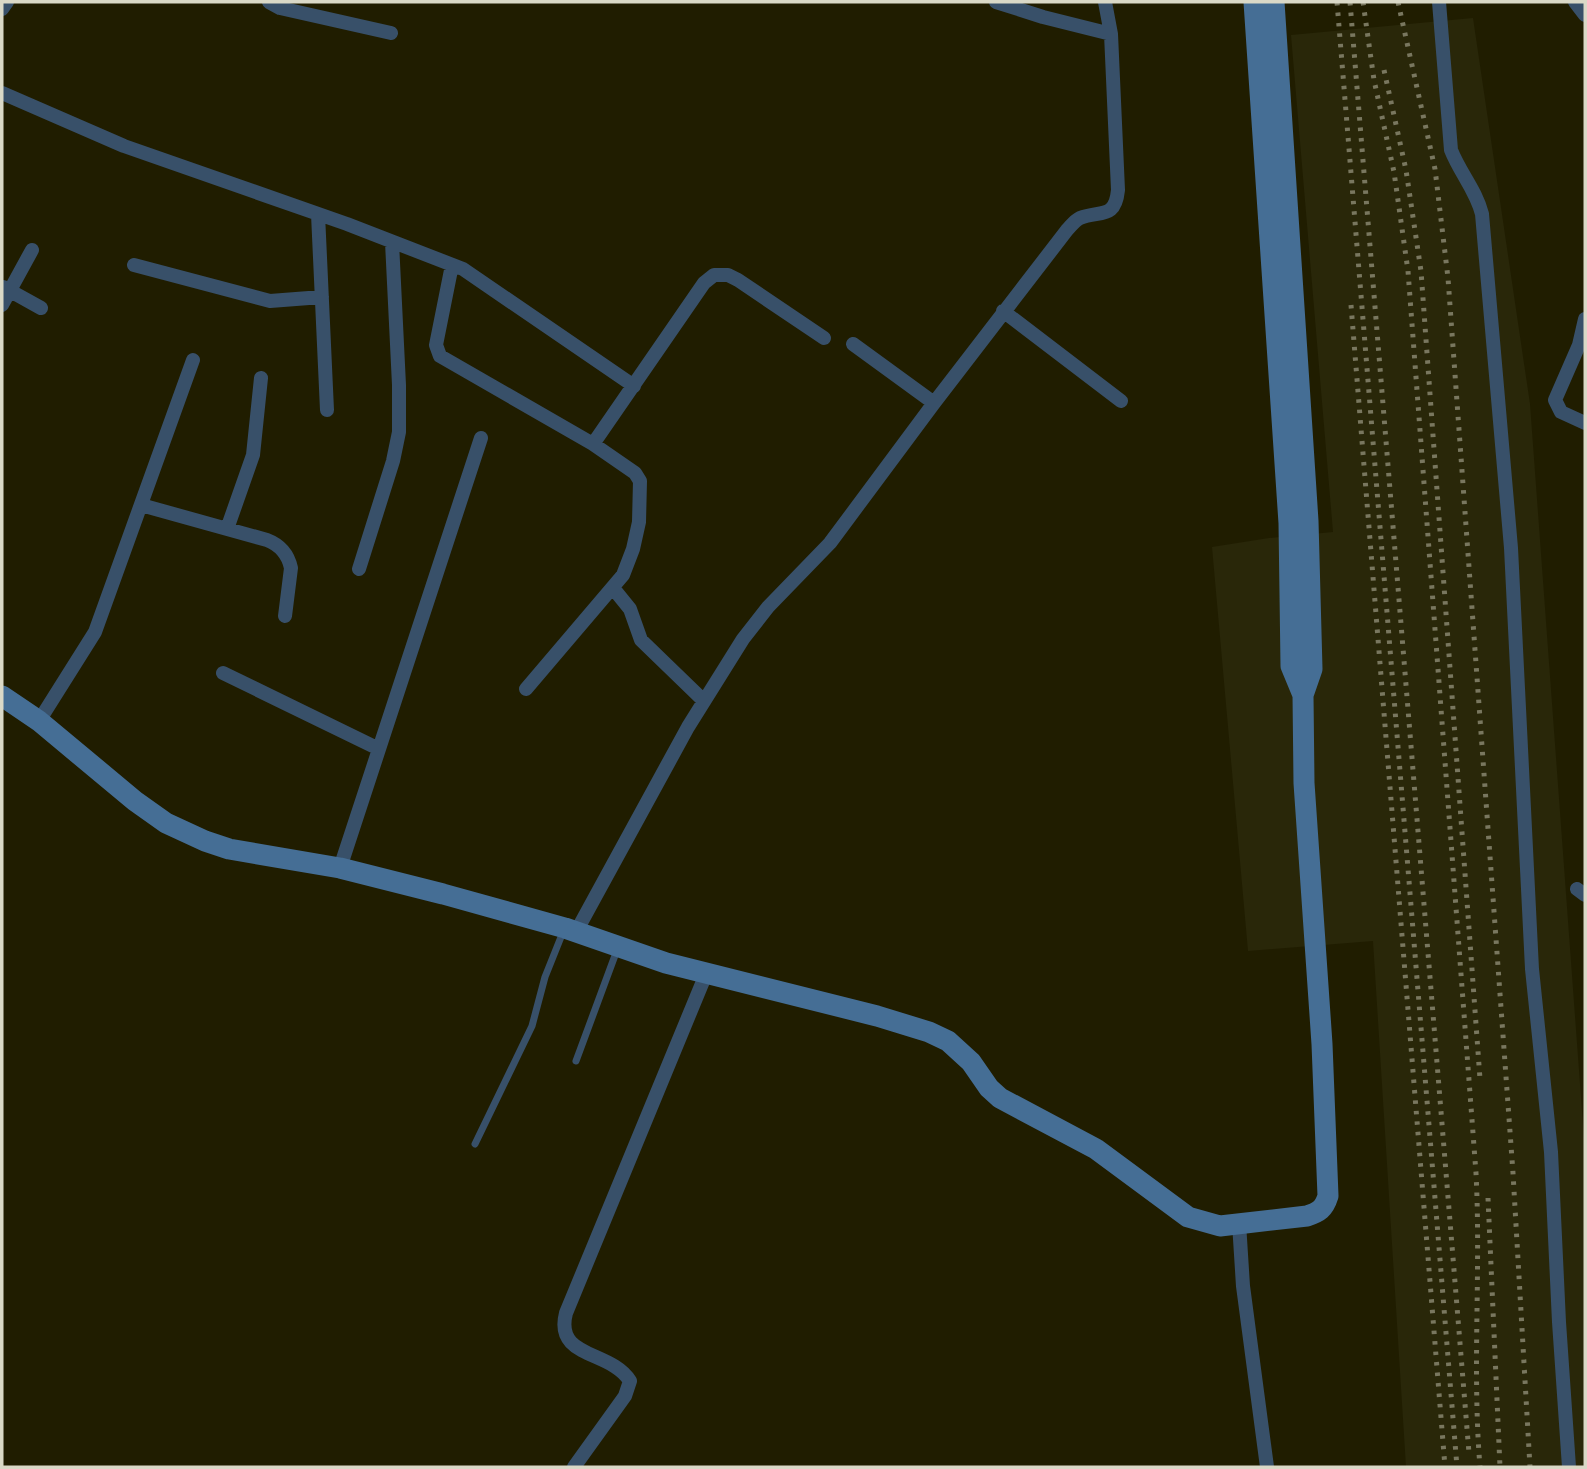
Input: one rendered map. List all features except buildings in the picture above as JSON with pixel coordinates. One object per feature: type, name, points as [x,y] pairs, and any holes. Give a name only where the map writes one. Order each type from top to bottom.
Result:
[{"type":"street","points":[[2,9],[7,2]]},
{"type":"street","points":[[269,2],[280,8],[391,33]]},
{"type":"street","points":[[996,2],[1111,34]]},
{"type":"street","points":[[570,930],[743,639],[768,607],[830,543],[1003,311],[1076,220],[1108,212],[1117,198],[1111,34],[1105,2]]},
{"type":"street","points":[[1254,2],[1298,522]]},
{"type":"street","points":[[2,696],[39,721],[135,801],[166,823],[205,841],[229,849],[340,868],[570,930],[706,974],[877,1016],[929,1032],[948,1041],[971,1062],[989,1088],[1000,1098],[1096,1149],[1188,1217],[1230,1224],[1307,1216],[1322,1210],[1328,1196],[1322,1044],[1304,783],[1303,695],[1291,666],[1298,522],[1274,2]]},
{"type":"street","points":[[1439,2],[1451,150],[1474,189],[1482,214],[1511,548],[1532,969],[1551,1152],[1569,1467]]},
{"type":"street","points":[[1575,2],[1585,15]]},
{"type":"street","points":[[2,93],[124,146],[318,214],[452,265],[475,276],[634,386]]},
{"type":"street","points":[[318,214],[327,410]]},
{"type":"street","points":[[359,569],[393,461],[398,432],[399,385],[392,242]]},
{"type":"street","points":[[2,305],[6,288],[32,250]]},
{"type":"street","points":[[134,265],[270,301],[322,297]]},
{"type":"street","points":[[452,265],[436,345],[438,354],[593,444],[635,473],[642,486],[639,522],[623,575],[526,689]]},
{"type":"street","points":[[593,444],[704,283],[714,275],[728,275],[738,280],[824,338]]},
{"type":"street","points":[[6,288],[41,308]]},
{"type":"street","points":[[1003,311],[1121,401]]},
{"type":"street","points":[[1585,319],[1579,345],[1555,400],[1561,412],[1585,423]]},
{"type":"street","points":[[853,344],[934,403]]},
{"type":"street","points":[[39,721],[95,632],[193,360]]},
{"type":"street","points":[[227,529],[253,455],[261,378]]},
{"type":"street","points":[[340,868],[481,438]]},
{"type":"street","points":[[141,505],[274,543],[285,553],[291,568],[285,616]]},
{"type":"street","points":[[613,588],[630,609],[641,640],[704,701]]},
{"type":"street","points":[[223,673],[379,749]]},
{"type":"street","points":[[574,1467],[625,1396],[630,1381],[616,1366],[571,1344],[564,1331],[566,1313],[635,1152],[706,974]]},
{"type":"street","points":[[1230,1224],[1243,1286],[1268,1467]]},
{"type":"lane","points":[[475,1144],[533,1026],[545,977],[570,930]]},
{"type":"lane","points":[[576,1061],[618,946]]},
{"type":"shaded area","points":[[1473,18],[1530,404],[1585,1152],[1585,1467],[1406,1467],[1373,941],[1248,951],[1212,547],[1333,532],[1291,35]]},
{"type":"railway","points":[[1337,2],[1457,1467]]},
{"type":"railway","points":[[1350,2],[1469,1453]]},
{"type":"railway","points":[[1363,2],[1374,80],[1394,172],[1408,271],[1476,1173],[1480,1467]]},
{"type":"railway","points":[[1398,2],[1435,169],[1448,278],[1513,1173],[1530,1467]]},
{"type":"railway","points":[[1384,70],[1406,170],[1421,271],[1480,1079]]},
{"type":"railway","points":[[1351,305],[1445,1467]]},
{"type":"railway","points":[[1488,1198],[1500,1467]]}]
